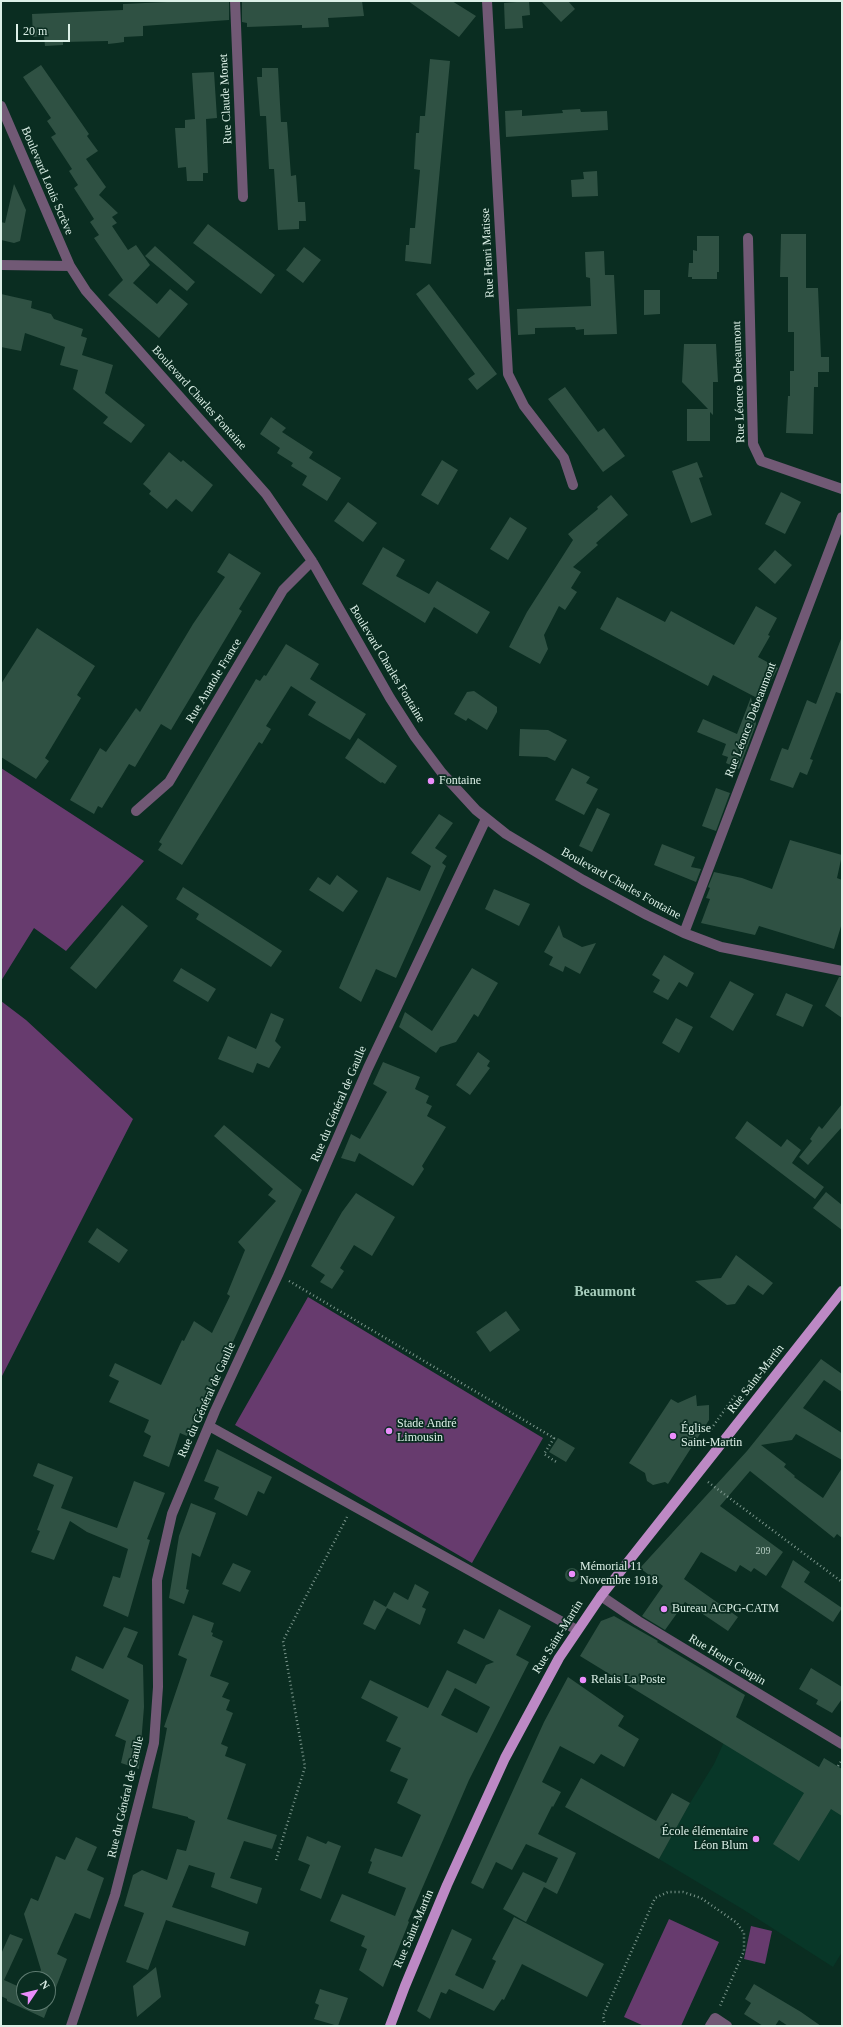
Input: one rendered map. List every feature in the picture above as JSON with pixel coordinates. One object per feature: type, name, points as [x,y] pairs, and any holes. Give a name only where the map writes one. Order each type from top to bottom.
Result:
[{"type":"main road","name":"Rue Saint-Martin","points":[[390,2026],[433,1917],[502,1765],[531,1707],[577,1630],[601,1596],[842,1291]]},
{"type":"street","name":"Rue Claude Monet","points":[[235,1],[243,197]]},
{"type":"street","name":"Rue Henri Matisse","points":[[486,1],[508,374],[524,406],[564,458],[573,485]]},
{"type":"street","name":"Boulevard Louis Scrève","points":[[1,106],[70,266]]},
{"type":"street","name":"Rue Léonce Debeaumont","points":[[748,238],[753,444],[761,461],[842,489]]},
{"type":"street","points":[[1,265],[70,266]]},
{"type":"street","name":"Boulevard Charles Fontaine","points":[[70,266],[86,291],[266,494],[312,561],[390,698],[415,737],[442,773],[486,819],[506,834],[583,880],[647,915],[684,933],[721,947],[842,970]]},
{"type":"street","name":"Rue Léonce Debeaumont","points":[[684,933],[842,516]]},
{"type":"street","name":"Rue Anatole France","points":[[136,811],[169,782],[283,590],[312,561]]},
{"type":"street","name":"Rue du Général de Gaulle","points":[[71,2026],[115,1895],[154,1743],[158,1686],[157,1580],[172,1514],[208,1426],[278,1275],[368,1068],[486,819]]},
{"type":"street","points":[[208,1426],[577,1630]]},
{"type":"street","name":"Rue Henri Caupin","points":[[601,1596],[638,1621],[842,1744]]},
{"type":"street","points":[[712,2022],[728,2026]]},
{"type":"path","points":[[278,1275],[554,1438],[544,1454],[558,1463]]},
{"type":"path","points":[[706,1430],[709,1432],[736,1394]]},
{"type":"path","points":[[698,1474],[842,1582]]},
{"type":"path","points":[[276,1860],[306,1767],[283,1641],[352,1505]]},
{"type":"path","points":[[838,1766],[842,1760]]},
{"type":"path","points":[[605,2026],[603,2016],[655,1898],[668,1892],[683,1892],[701,1898],[737,1922],[744,1933],[744,1951],[712,2022]]},
{"type":"shaded area","points":[[1,768],[144,861],[66,951],[34,928],[1,981]]},
{"type":"shaded area","points":[[1,1001],[26,1020],[133,1119],[1,1378]]},
{"type":"shaded area","name":"Stade André Limousin","points":[[308,1297],[543,1438],[472,1563],[235,1425]]},
{"type":"shaded area","name":"École élémentaire Léon Blum","points":[[734,1720],[744,1722],[819,1767],[824,1758],[842,1769],[842,1952],[833,1967],[744,1910],[659,1859],[690,1803],[714,1764]]},
{"type":"shaded area","points":[[669,1919],[719,1942],[681,2026],[644,2026],[624,2017]]},
{"type":"shaded area","points":[[751,1926],[772,1931],[765,1964],[744,1959]]},
{"type":"building","points":[[229,1],[229,20],[143,26],[143,36],[124,37],[124,42],[108,44],[108,41],[63,42],[63,45],[45,46],[44,36],[33,37],[32,14],[123,10],[123,4]]},
{"type":"building","points":[[242,1],[362,1],[364,16],[328,18],[329,27],[302,28],[302,25],[247,27],[247,23],[242,22]]},
{"type":"building","points":[[408,1],[452,1],[476,16],[459,37]]},
{"type":"building","points":[[529,1],[530,15],[522,16],[523,28],[505,29],[504,3]]},
{"type":"building","points":[[541,1],[568,1],[575,9],[561,22]]},
{"type":"building","points":[[430,59],[450,61],[431,264],[405,261],[406,245],[409,245],[410,228],[415,228],[420,170],[414,169],[416,133],[419,133],[420,116],[425,116]]},
{"type":"building","points":[[41,65],[89,134],[87,136],[98,151],[86,159],[106,187],[99,195],[118,213],[112,217],[117,223],[112,226],[128,250],[136,245],[150,265],[133,283],[157,304],[170,289],[188,304],[159,338],[108,295],[123,280],[94,238],[99,235],[90,222],[94,219],[74,188],[78,185],[69,171],[72,169],[51,137],[56,134],[47,121],[51,118],[23,77]]},
{"type":"building","points":[[262,68],[278,68],[281,122],[287,122],[291,176],[296,175],[298,202],[305,202],[306,221],[299,221],[299,229],[278,230],[274,169],[269,169],[266,116],[260,116],[257,77],[262,77]]},
{"type":"building","points":[[214,72],[217,118],[206,119],[208,173],[203,173],[203,181],[187,181],[186,167],[178,168],[175,128],[185,128],[185,120],[195,119],[192,73]]},
{"type":"building","points":[[580,109],[581,112],[607,111],[608,130],[506,137],[505,111],[522,110],[522,116],[563,113],[562,110]]},
{"type":"building","points":[[597,171],[598,196],[572,197],[571,180],[584,179],[583,172]]},
{"type":"building","points":[[14,184],[26,210],[20,241],[14,243],[1,240],[1,222],[5,223]]},
{"type":"building","points":[[208,224],[275,275],[261,294],[193,243]]},
{"type":"building","points":[[781,234],[806,234],[806,288],[818,288],[821,357],[829,357],[829,372],[818,372],[818,387],[814,387],[813,434],[786,433],[788,396],[790,396],[790,371],[794,371],[794,332],[788,332],[788,277],[780,277]]},
{"type":"building","points":[[697,236],[719,236],[719,272],[717,272],[717,279],[692,279],[692,277],[688,277],[689,263],[693,263],[693,250],[697,251]]},
{"type":"building","points":[[155,246],[195,282],[187,291],[145,256]]},
{"type":"building","points":[[304,247],[321,260],[303,283],[286,270]]},
{"type":"building","points":[[604,251],[605,275],[614,275],[617,334],[584,335],[584,329],[576,330],[575,327],[535,328],[535,334],[518,335],[517,309],[591,306],[590,278],[586,277],[585,252]]},
{"type":"building","points":[[429,284],[497,374],[477,390],[468,379],[475,374],[416,294]]},
{"type":"building","points":[[644,290],[660,290],[660,314],[644,315]]},
{"type":"building","points":[[1,294],[32,301],[31,308],[51,314],[54,319],[83,329],[81,336],[87,338],[82,355],[113,365],[105,393],[145,425],[131,443],[103,423],[108,417],[73,389],[78,370],[60,365],[65,347],[25,333],[21,351],[1,347]]},
{"type":"building","points":[[684,344],[716,344],[718,382],[713,382],[713,415],[710,412],[710,441],[687,441],[687,409],[708,409],[682,382]]},
{"type":"building","points":[[565,387],[598,432],[604,428],[625,456],[603,472],[548,399]]},
{"type":"building","points":[[271,417],[286,428],[282,432],[313,452],[309,458],[341,478],[327,501],[302,485],[307,476],[291,466],[293,463],[277,453],[280,448],[260,434]]},
{"type":"building","points":[[169,452],[181,462],[183,460],[213,485],[192,512],[176,499],[167,509],[149,494],[151,491],[143,484]]},
{"type":"building","points":[[442,460],[458,470],[438,505],[421,495]]},
{"type":"building","points":[[697,462],[703,477],[699,478],[712,515],[691,523],[672,471]]},
{"type":"building","points":[[781,492],[801,502],[785,534],[765,524]]},
{"type":"building","points":[[611,495],[628,515],[596,543],[598,545],[573,567],[581,572],[571,588],[577,592],[565,610],[559,606],[544,635],[548,649],[540,664],[509,647],[527,612],[573,540],[568,534],[598,509],[597,507]]},
{"type":"building","points":[[348,502],[377,523],[363,542],[334,521]]},
{"type":"building","points":[[510,517],[527,528],[508,560],[490,549]]},
{"type":"building","points":[[383,547],[405,560],[396,576],[429,594],[437,581],[490,612],[477,634],[434,607],[425,623],[362,584]]},
{"type":"building","points":[[775,550],[792,565],[775,584],[758,569]]},
{"type":"building","points":[[229,553],[261,573],[239,609],[242,611],[171,730],[161,724],[135,767],[129,764],[102,808],[98,806],[94,814],[70,800],[100,748],[106,752],[136,708],[140,712],[193,624],[225,577],[217,572]]},
{"type":"building","points":[[617,597],[665,622],[671,611],[734,645],[756,606],[777,618],[768,635],[770,636],[758,657],[778,668],[761,700],[713,675],[708,686],[600,629]]},
{"type":"building","points":[[37,628],[95,666],[77,695],[81,698],[45,758],[49,761],[36,779],[1,757],[1,684]]},
{"type":"building","points":[[841,639],[842,694],[836,692],[810,759],[813,760],[807,775],[800,772],[793,788],[770,780],[782,748],[788,750],[807,700],[816,704]]},
{"type":"building","points":[[286,644],[319,664],[310,679],[366,714],[350,740],[308,715],[316,702],[291,686],[266,726],[271,729],[262,744],[259,742],[182,865],[158,850],[162,844],[159,842],[256,679],[260,681],[264,675],[266,676]]},
{"type":"building","points":[[474,691],[497,707],[497,712],[487,730],[468,718],[466,721],[454,714],[467,692]]},
{"type":"building","points":[[751,697],[756,724],[739,769],[726,763],[728,757],[722,755],[726,744],[697,732],[703,719],[737,734]]},
{"type":"building","points":[[520,729],[548,730],[567,740],[555,761],[547,757],[519,756]]},
{"type":"building","points":[[358,738],[397,766],[385,784],[382,782],[381,783],[345,758]]},
{"type":"building","points":[[572,768],[590,777],[586,783],[598,789],[584,815],[555,800]]},
{"type":"building","points":[[716,788],[730,793],[716,831],[702,826]]},
{"type":"building","points":[[597,808],[610,814],[592,852],[579,846]]},
{"type":"building","points":[[439,814],[453,823],[435,848],[447,856],[442,863],[446,866],[396,978],[376,969],[361,1002],[339,988],[387,877],[420,891],[431,866],[411,853]]},
{"type":"building","points":[[790,840],[842,855],[837,878],[842,880],[842,923],[834,949],[759,926],[755,935],[701,923],[710,899],[706,898],[710,888],[708,887],[714,872],[742,878],[772,889]]},
{"type":"building","points":[[662,844],[695,857],[691,867],[701,869],[696,882],[654,865]]},
{"type":"building","points":[[337,875],[358,891],[343,912],[309,890],[318,877],[330,885]]},
{"type":"building","points":[[183,887],[282,951],[271,967],[196,919],[199,914],[176,899]]},
{"type":"building","points":[[494,889],[530,904],[519,926],[485,909]]},
{"type":"building","points":[[122,905],[148,926],[96,989],[70,968]]},
{"type":"building","points":[[559,925],[563,937],[582,947],[596,943],[580,974],[565,966],[563,972],[549,965],[553,957],[544,952]]},
{"type":"building","points":[[664,955],[694,973],[687,987],[679,982],[668,1000],[653,992],[660,980],[652,975]]},
{"type":"building","points":[[181,968],[216,989],[208,1002],[173,981]]},
{"type":"building","points":[[472,968],[498,983],[478,1017],[474,1014],[456,1042],[440,1047],[436,1053],[399,1027],[405,1012],[432,1031]]},
{"type":"building","points":[[839,977],[842,977],[842,1018],[825,1006]]},
{"type":"building","points":[[730,981],[754,994],[733,1031],[710,1017]]},
{"type":"building","points":[[786,993],[813,1005],[803,1027],[776,1015]]},
{"type":"building","points":[[271,1013],[284,1019],[275,1041],[281,1047],[269,1068],[257,1063],[253,1073],[218,1059],[228,1036],[256,1049]]},
{"type":"building","points":[[676,1018],[693,1027],[679,1053],[662,1043]]},
{"type":"building","points":[[478,1052],[490,1061],[487,1066],[490,1068],[470,1095],[456,1085]]},
{"type":"building","points":[[383,1062],[420,1077],[415,1089],[429,1096],[426,1103],[432,1106],[427,1116],[446,1127],[422,1166],[424,1169],[413,1186],[359,1153],[355,1162],[341,1158],[351,1134],[360,1139],[387,1092],[373,1084]]},
{"type":"building","points":[[842,1104],[842,1127],[808,1165],[799,1157],[812,1141],[810,1139],[819,1126],[822,1129]]},
{"type":"building","points":[[747,1121],[781,1147],[787,1139],[801,1150],[792,1163],[824,1187],[815,1199],[735,1138]]},
{"type":"building","points":[[224,1125],[302,1190],[193,1430],[190,1429],[187,1436],[180,1433],[169,1467],[143,1456],[151,1436],[144,1432],[149,1420],[109,1402],[119,1381],[109,1376],[115,1363],[161,1385],[182,1340],[184,1341],[194,1321],[212,1333],[230,1296],[227,1294],[245,1250],[238,1242],[276,1201],[268,1195],[273,1189],[214,1136]]},
{"type":"building","points":[[826,1192],[842,1205],[842,1230],[813,1208]]},
{"type":"building","points":[[356,1193],[395,1217],[372,1256],[354,1245],[340,1268],[344,1271],[332,1289],[320,1282],[325,1275],[311,1266],[342,1212]]},
{"type":"building","points":[[97,1228],[128,1250],[119,1263],[88,1242]]},
{"type":"building","points":[[736,1255],[773,1283],[763,1295],[748,1285],[735,1304],[727,1305],[695,1281],[721,1278]]},
{"type":"building","points":[[506,1311],[520,1330],[490,1352],[476,1332]]},
{"type":"building","points":[[821,1359],[842,1374],[842,1392],[824,1380],[803,1408],[842,1433],[842,1460],[796,1434],[792,1440],[761,1445],[786,1464],[784,1467],[795,1476],[794,1477],[823,1498],[842,1468],[842,1538],[837,1534],[834,1538],[750,1471],[720,1506],[783,1552],[766,1576],[754,1568],[751,1572],[740,1565],[736,1572],[701,1552],[684,1579],[738,1617],[728,1631],[685,1602],[665,1630],[642,1616],[663,1586],[640,1568],[747,1451]]},
{"type":"building","name":"Église Saint-Martin","points":[[696,1395],[697,1406],[709,1405],[709,1420],[668,1484],[665,1482],[653,1485],[647,1481],[645,1473],[629,1463],[671,1399],[678,1403]]},
{"type":"building","points":[[558,1438],[575,1448],[566,1462],[549,1452]]},
{"type":"building","points":[[217,1449],[272,1477],[264,1494],[258,1491],[247,1516],[214,1499],[219,1487],[204,1481]]},
{"type":"building","points":[[38,1463],[73,1477],[61,1508],[117,1528],[134,1481],[165,1493],[147,1539],[150,1540],[128,1617],[103,1606],[113,1576],[120,1578],[128,1549],[87,1532],[70,1521],[54,1560],[31,1552],[40,1531],[37,1530],[54,1485],[33,1476]]},
{"type":"building","points":[[191,1503],[216,1513],[200,1557],[192,1553],[186,1589],[189,1590],[184,1604],[169,1598],[179,1536]]},
{"type":"building","points":[[793,1560],[810,1572],[804,1582],[842,1608],[833,1622],[781,1587]]},
{"type":"building","points":[[233,1563],[251,1571],[240,1592],[222,1584]]},
{"type":"building","name":"Mémorial 11 Novembre 1918","points":[[569,1568],[575,1568],[579,1572],[579,1578],[575,1582],[569,1582],[565,1578],[565,1572]]},
{"type":"building","points":[[415,1584],[429,1592],[422,1607],[426,1609],[420,1625],[387,1608],[375,1630],[363,1624],[374,1600],[386,1607],[394,1592],[408,1600]]},
{"type":"building","points":[[499,1609],[531,1626],[516,1655],[529,1662],[469,1780],[408,1921],[409,1922],[383,1987],[359,1970],[367,1949],[361,1946],[365,1936],[330,1921],[342,1894],[395,1916],[406,1888],[368,1873],[372,1862],[370,1861],[375,1848],[402,1857],[421,1815],[397,1803],[408,1779],[390,1771],[401,1748],[386,1741],[398,1717],[361,1698],[370,1680],[428,1708],[447,1670],[476,1684],[486,1665],[494,1662],[457,1643],[464,1629],[484,1639]],"holes":[[[455,1688],[490,1707],[477,1733],[441,1715]]]},
{"type":"building","points":[[193,1615],[214,1623],[211,1632],[213,1633],[212,1636],[223,1641],[210,1676],[229,1683],[222,1697],[230,1700],[226,1710],[233,1713],[221,1744],[228,1747],[225,1756],[246,1764],[227,1819],[277,1835],[272,1849],[244,1841],[230,1878],[262,1888],[257,1904],[211,1887],[215,1873],[189,1865],[172,1907],[249,1932],[245,1946],[166,1920],[148,1970],[126,1962],[144,1913],[124,1906],[133,1875],[142,1870],[167,1880],[177,1849],[186,1851],[195,1821],[188,1817],[152,1808],[167,1728],[164,1727],[187,1659],[178,1655]]},
{"type":"building","points":[[614,1616],[658,1641],[657,1642],[745,1695],[736,1717],[819,1767],[824,1758],[842,1769],[842,1816],[831,1809],[799,1861],[773,1844],[804,1793],[580,1656],[601,1621]]},
{"type":"building","points":[[124,1627],[138,1632],[127,1657],[143,1665],[144,1707],[139,1769],[121,1763],[126,1741],[115,1736],[129,1700],[71,1670],[76,1656],[103,1669]]},
{"type":"building","points":[[811,1668],[842,1687],[842,1699],[832,1713],[816,1704],[818,1700],[799,1689]]},
{"type":"building","points":[[568,1677],[624,1716],[618,1726],[639,1739],[624,1767],[601,1754],[594,1764],[560,1746],[542,1782],[561,1792],[538,1834],[576,1853],[557,1894],[544,1887],[526,1922],[503,1909],[523,1872],[546,1883],[558,1858],[526,1844],[512,1870],[496,1862],[483,1889],[471,1883],[544,1722]]},
{"type":"building","points":[[581,1778],[656,1821],[672,1793],[690,1803],[659,1859],[565,1807]]},
{"type":"building","points":[[307,1836],[326,1844],[328,1841],[341,1846],[321,1899],[300,1890],[310,1865],[298,1860]]},
{"type":"building","points":[[76,1837],[97,1847],[87,1870],[104,1878],[90,1919],[75,1913],[57,1954],[67,1959],[56,1987],[56,1971],[41,1971],[24,1914],[31,1898],[38,1901],[56,1856],[65,1860]]},
{"type":"building","points":[[514,1917],[604,1964],[587,1997],[522,1964],[504,2000],[502,1999],[494,2011],[449,1989],[446,1994],[441,1992],[430,2019],[417,2011],[452,1929],[472,1939],[455,1975],[483,1989],[496,1961],[492,1959]]},
{"type":"building","points":[[10,1934],[23,1939],[4,1980],[16,1985],[16,2005],[1,1996],[1,1954]]},
{"type":"building","points":[[156,1967],[161,1997],[137,2017],[133,1986]]},
{"type":"building","points":[[754,1984],[801,2012],[821,2026],[788,2026],[779,2020],[775,2026],[763,2026],[744,2014],[751,2003],[745,1999]]},
{"type":"building","points":[[320,1989],[348,1998],[338,2026],[314,2019],[319,2005],[315,2003]]},
{"type":"building","points":[[29,2011],[47,2011],[44,2018]]},
{"type":"place","name":"Fontaine","points":[[431,781]]},
{"type":"place","name":"Stade André Limousin","points":[[389,1431]]},
{"type":"place","name":"Église Saint-Martin","points":[[673,1436]]},
{"type":"place","name":"Mémorial 11 Novembre 1918","points":[[572,1574]]},
{"type":"place","name":"Bureau ACPG-CATM","points":[[664,1609]]},
{"type":"place","name":"Relais La Poste","points":[[583,1680]]},
{"type":"place","name":"École élémentaire Léon Blum","points":[[756,1839]]},
{"type":"district","name":"Beaumont","points":[[605,1292]]}]
